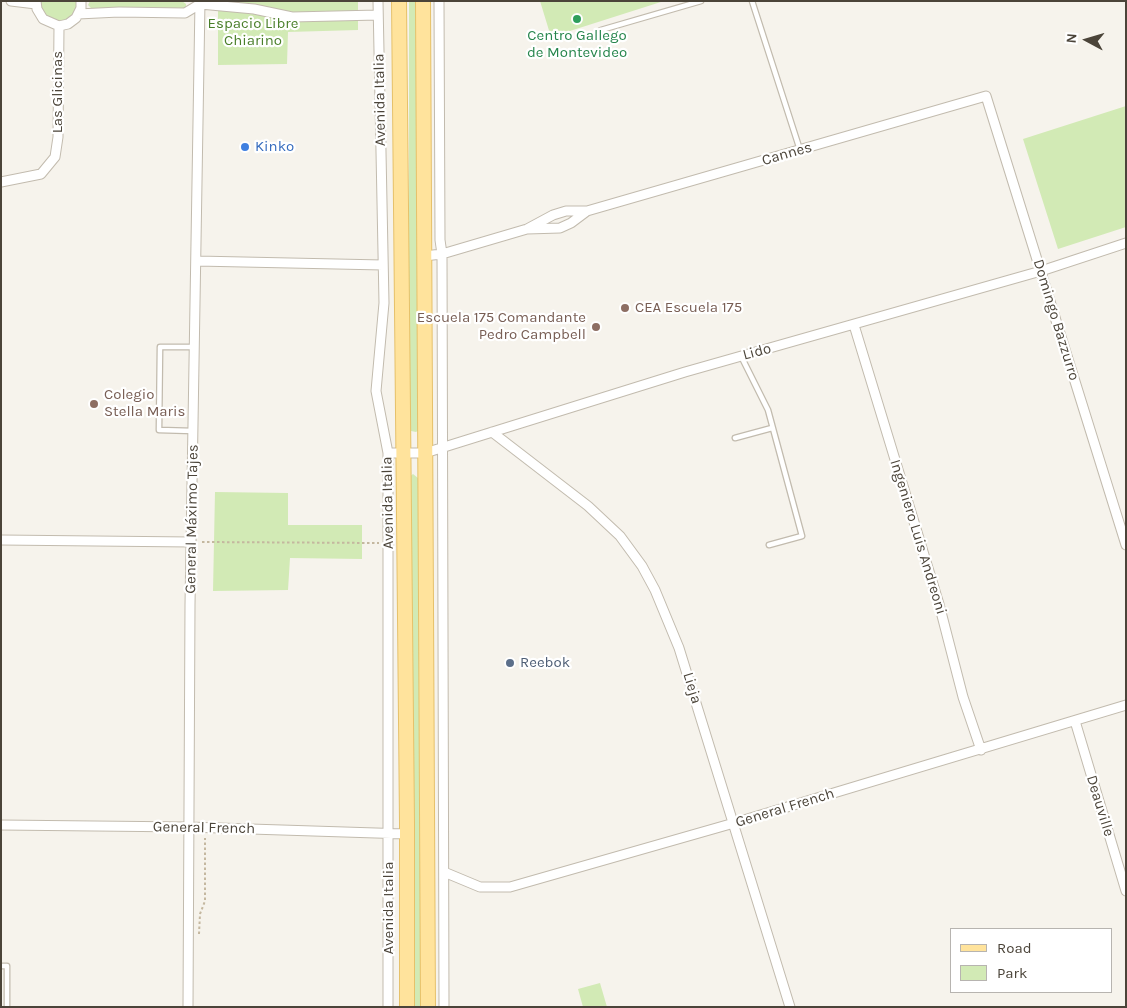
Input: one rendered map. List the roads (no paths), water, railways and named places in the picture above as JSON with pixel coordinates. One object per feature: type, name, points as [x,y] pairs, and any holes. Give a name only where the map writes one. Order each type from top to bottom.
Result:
[{"type":"main road","name":"Avenida Italia","points":[[399,1],[407,1007]]},
{"type":"main road","points":[[422,1],[428,1007]]},
{"type":"street","points":[[10,1],[36,2],[43,19],[59,26],[68,24],[78,14],[81,1]]},
{"type":"street","name":"Avenida Italia","points":[[378,1],[384,310],[376,391],[388,453],[390,834],[388,1007]]},
{"type":"street","points":[[439,1],[440,240],[442,254],[444,1007]]},
{"type":"street","points":[[78,14],[119,12],[186,13],[199,2],[254,9],[292,17],[378,15]]},
{"type":"street","name":"General Máximo Tajes","points":[[188,1007],[191,542],[197,261],[199,2]]},
{"type":"street","name":"Las Glicinas","points":[[1,182],[41,174],[55,157],[58,137],[59,26]]},
{"type":"street","name":"Cannes","points":[[424,256],[442,254],[527,229],[553,215],[566,211],[587,211],[986,96]]},
{"type":"street","name":"Domingo Bazzurro","points":[[986,96],[1126,545]]},
{"type":"street","name":"Cannes","points":[[527,229],[560,228],[571,223],[587,211]]},
{"type":"street","name":"Lido","points":[[388,453],[425,453],[741,356],[1041,271],[1126,243]]},
{"type":"street","points":[[197,261],[383,265]]},
{"type":"street","name":"Ingeniero Luis Andreoni","points":[[854,325],[939,604],[963,697],[981,750]]},
{"type":"street","name":"Lieja","points":[[492,432],[588,506],[620,536],[642,566],[666,614],[679,648],[790,1007]]},
{"type":"street","points":[[1,540],[191,542]]},
{"type":"street","name":"General French","points":[[444,872],[480,886],[510,888],[981,750],[1126,705]]},
{"type":"street","name":"Deauville","points":[[1074,721],[1126,891]]},
{"type":"street","name":"General French","points":[[1,825],[188,827],[407,834]]},
{"type":"lane","points":[[601,30],[701,1]]},
{"type":"lane","points":[[752,1],[800,150]]},
{"type":"lane","points":[[193,430],[159,430],[160,347],[195,347]]},
{"type":"lane","points":[[741,356],[752,382],[760,391],[802,536],[769,545]]},
{"type":"lane","points":[[735,438],[772,428]]},
{"type":"lane","points":[[1,966],[7,966],[7,1007]]},
{"type":"place","name":"Centro Gallego de Montevideo","points":[[577,19]]},
{"type":"place","name":"Kinko","points":[[245,147]]},
{"type":"place","name":"CEA Escuela 175","points":[[625,308]]},
{"type":"place","name":"Escuela 175 Comandante Pedro Campbell","points":[[596,327]]},
{"type":"place","name":"Colegio Stella Maris","points":[[94,404]]},
{"type":"place","name":"Reebok","points":[[510,663]]},
{"type":"park label","name":"Espacio Libre Chiarino","points":[[253,32]]}]
